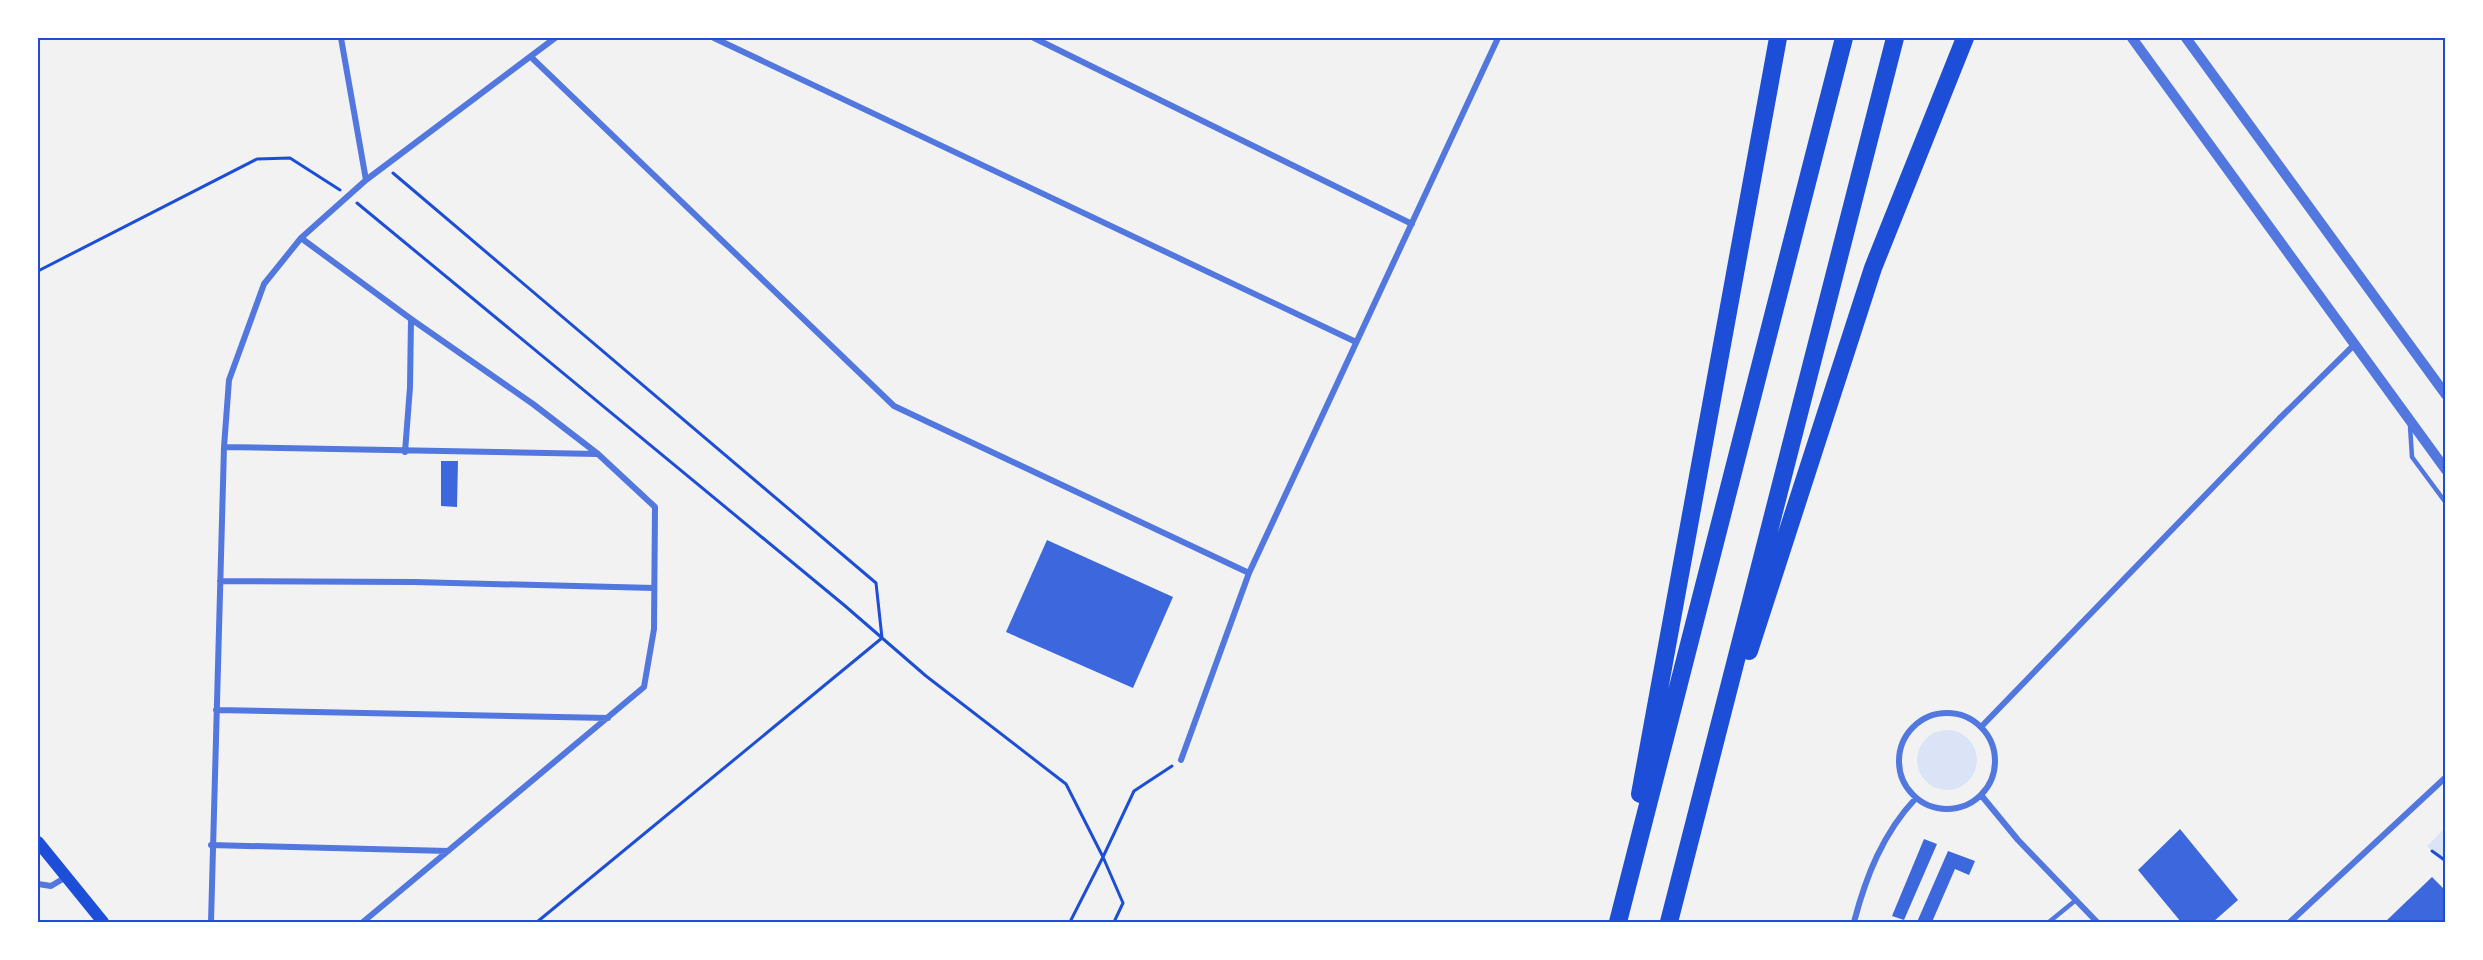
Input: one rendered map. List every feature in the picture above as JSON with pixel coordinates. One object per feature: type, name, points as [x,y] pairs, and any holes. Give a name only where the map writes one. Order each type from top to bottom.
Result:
[{"type":"highway","points":[[1617,922],[1778,38]]},
{"type":"highway","points":[[1617,922],[1844,38]]},
{"type":"highway","points":[[1695,821],[1873,268],[1965,38]]},
{"type":"highway","points":[[1669,922],[1894,40]]},
{"type":"main road","points":[[38,842],[103,922]]},
{"type":"street","points":[[341,38],[366,180]]},
{"type":"street","points":[[211,922],[224,447],[229,380],[264,284],[301,238],[348,195],[555,38]]},
{"type":"street","points":[[714,38],[1356,342]]},
{"type":"street","points":[[1034,38],[1412,224]]},
{"type":"street","points":[[1181,760],[1249,573],[1498,38]]},
{"type":"street","points":[[2132,38],[2356,344],[2445,470]]},
{"type":"street","points":[[2186,38],[2445,395]]},
{"type":"street","points":[[531,57],[894,406],[1249,573]]},
{"type":"street","points":[[301,238],[411,319],[533,404],[598,454],[655,507],[654,629],[644,687],[363,922]]},
{"type":"street","points":[[405,452],[410,387],[411,319]]},
{"type":"street","points":[[1981,727],[2270,427],[2356,344]]},
{"type":"street","points":[[224,447],[598,454]]},
{"type":"street","points":[[220,581],[414,582],[654,588]]},
{"type":"street","points":[[216,710],[609,718]]},
{"type":"street","points":[[1954,713],[1969,718],[1981,727],[1990,739],[1995,761],[1990,783],[1982,795],[1965,806],[1954,809],[1934,807],[1916,798],[1906,786],[1900,771],[1900,756],[1904,741],[1912,728],[1924,719],[1939,714],[1954,713]]},
{"type":"street","points":[[2290,922],[2445,777]]},
{"type":"street","points":[[1982,795],[2018,840],[2097,922]]},
{"type":"street","points":[[1854,922],[1875,856],[1905,809],[1916,798]]},
{"type":"street","points":[[212,845],[448,851]]},
{"type":"street","points":[[38,884],[51,886],[66,877]]},
{"type":"lane","points":[[2409,420],[2412,457],[2445,503]]},
{"type":"lane","points":[[2049,922],[2076,900]]},
{"type":"path","points":[[38,271],[257,159],[290,158],[348,195],[926,676],[1066,784],[1103,857],[1123,903],[1114,922]]},
{"type":"path","points":[[384,166],[876,584],[882,638]]},
{"type":"path","points":[[537,922],[882,638]]},
{"type":"path","points":[[1070,922],[1134,791],[1181,760]]},
{"type":"path","points":[[2432,851],[2445,861]]},
{"type":"shaded area","points":[[1947,730],[1968,739],[1977,760],[1968,781],[1947,790],[1926,781],[1917,760],[1926,739]]},
{"type":"shaded area","points":[[2445,828],[2445,865],[2427,846]]},
{"type":"building","points":[[441,461],[458,461],[457,507],[441,506]]},
{"type":"building","points":[[1047,540],[1173,597],[1133,688],[1006,632]]},
{"type":"building","points":[[2180,829],[2238,900],[2213,922],[2181,922],[2138,870]]},
{"type":"building","points":[[1924,839],[1937,844],[1904,920],[1892,916]]},
{"type":"building","points":[[1948,851],[1975,861],[1969,875],[1955,869],[1932,922],[1917,922]]},
{"type":"building","points":[[2432,877],[2446,891],[2446,922],[2385,922]]}]
